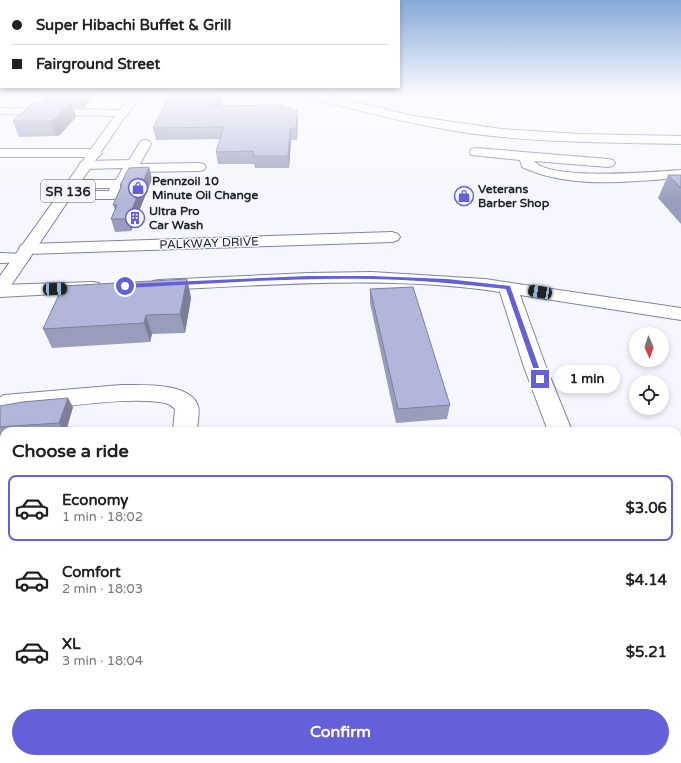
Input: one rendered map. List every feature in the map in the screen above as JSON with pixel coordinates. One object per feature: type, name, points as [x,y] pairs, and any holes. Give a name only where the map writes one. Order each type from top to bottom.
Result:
[{"type":"street","name":"SR 136","points":[[0,290],[111,131]]},
{"type":"street","points":[[482,131],[549,136],[681,140]]},
{"type":"street","points":[[69,190],[120,184],[145,144]]},
{"type":"street","points":[[476,152],[608,163]]},
{"type":"street","points":[[0,154],[95,153]]},
{"type":"street","points":[[528,157],[527,164],[534,169],[564,175],[610,178],[681,174]]},
{"type":"street","points":[[86,165],[199,167]]},
{"type":"street","name":"PALKWAY DRIVE","points":[[0,258],[24,254],[392,237]]},
{"type":"street","points":[[139,286],[308,278],[372,277],[447,280],[508,287],[681,314]]},
{"type":"street","points":[[0,290],[109,287]]},
{"type":"street","points":[[508,287],[535,367],[558,427]]},
{"type":"street","points":[[0,406],[4,404],[137,392],[161,394],[177,398],[187,407],[186,427]]},
{"type":"building","points":[[223,131],[290,131],[288,156],[253,156],[254,151],[216,152]]},
{"type":"building","points":[[149,167],[128,219],[111,219],[117,205],[113,205],[122,185],[120,185],[129,168]]},
{"type":"building","points":[[668,175],[681,175],[681,188]]},
{"type":"building","points":[[187,279],[180,314],[146,315],[144,323],[43,329],[63,286]]},
{"type":"building","points":[[413,287],[450,405],[398,409],[370,289]]},
{"type":"building","points":[[68,398],[59,423],[0,427],[0,406],[22,402]]},
{"type":"place","name":"Pennzoil 10 Minute Oil Change","points":[[138,188]]},
{"type":"place","name":"Veterans Barber Shop","points":[[464,196]]},
{"type":"place","name":"Ultra Pro Car Wash","points":[[135,218]]},
{"type":"route","points":[[125,286],[308,278],[372,277],[447,280],[508,287],[540,379]]}]
